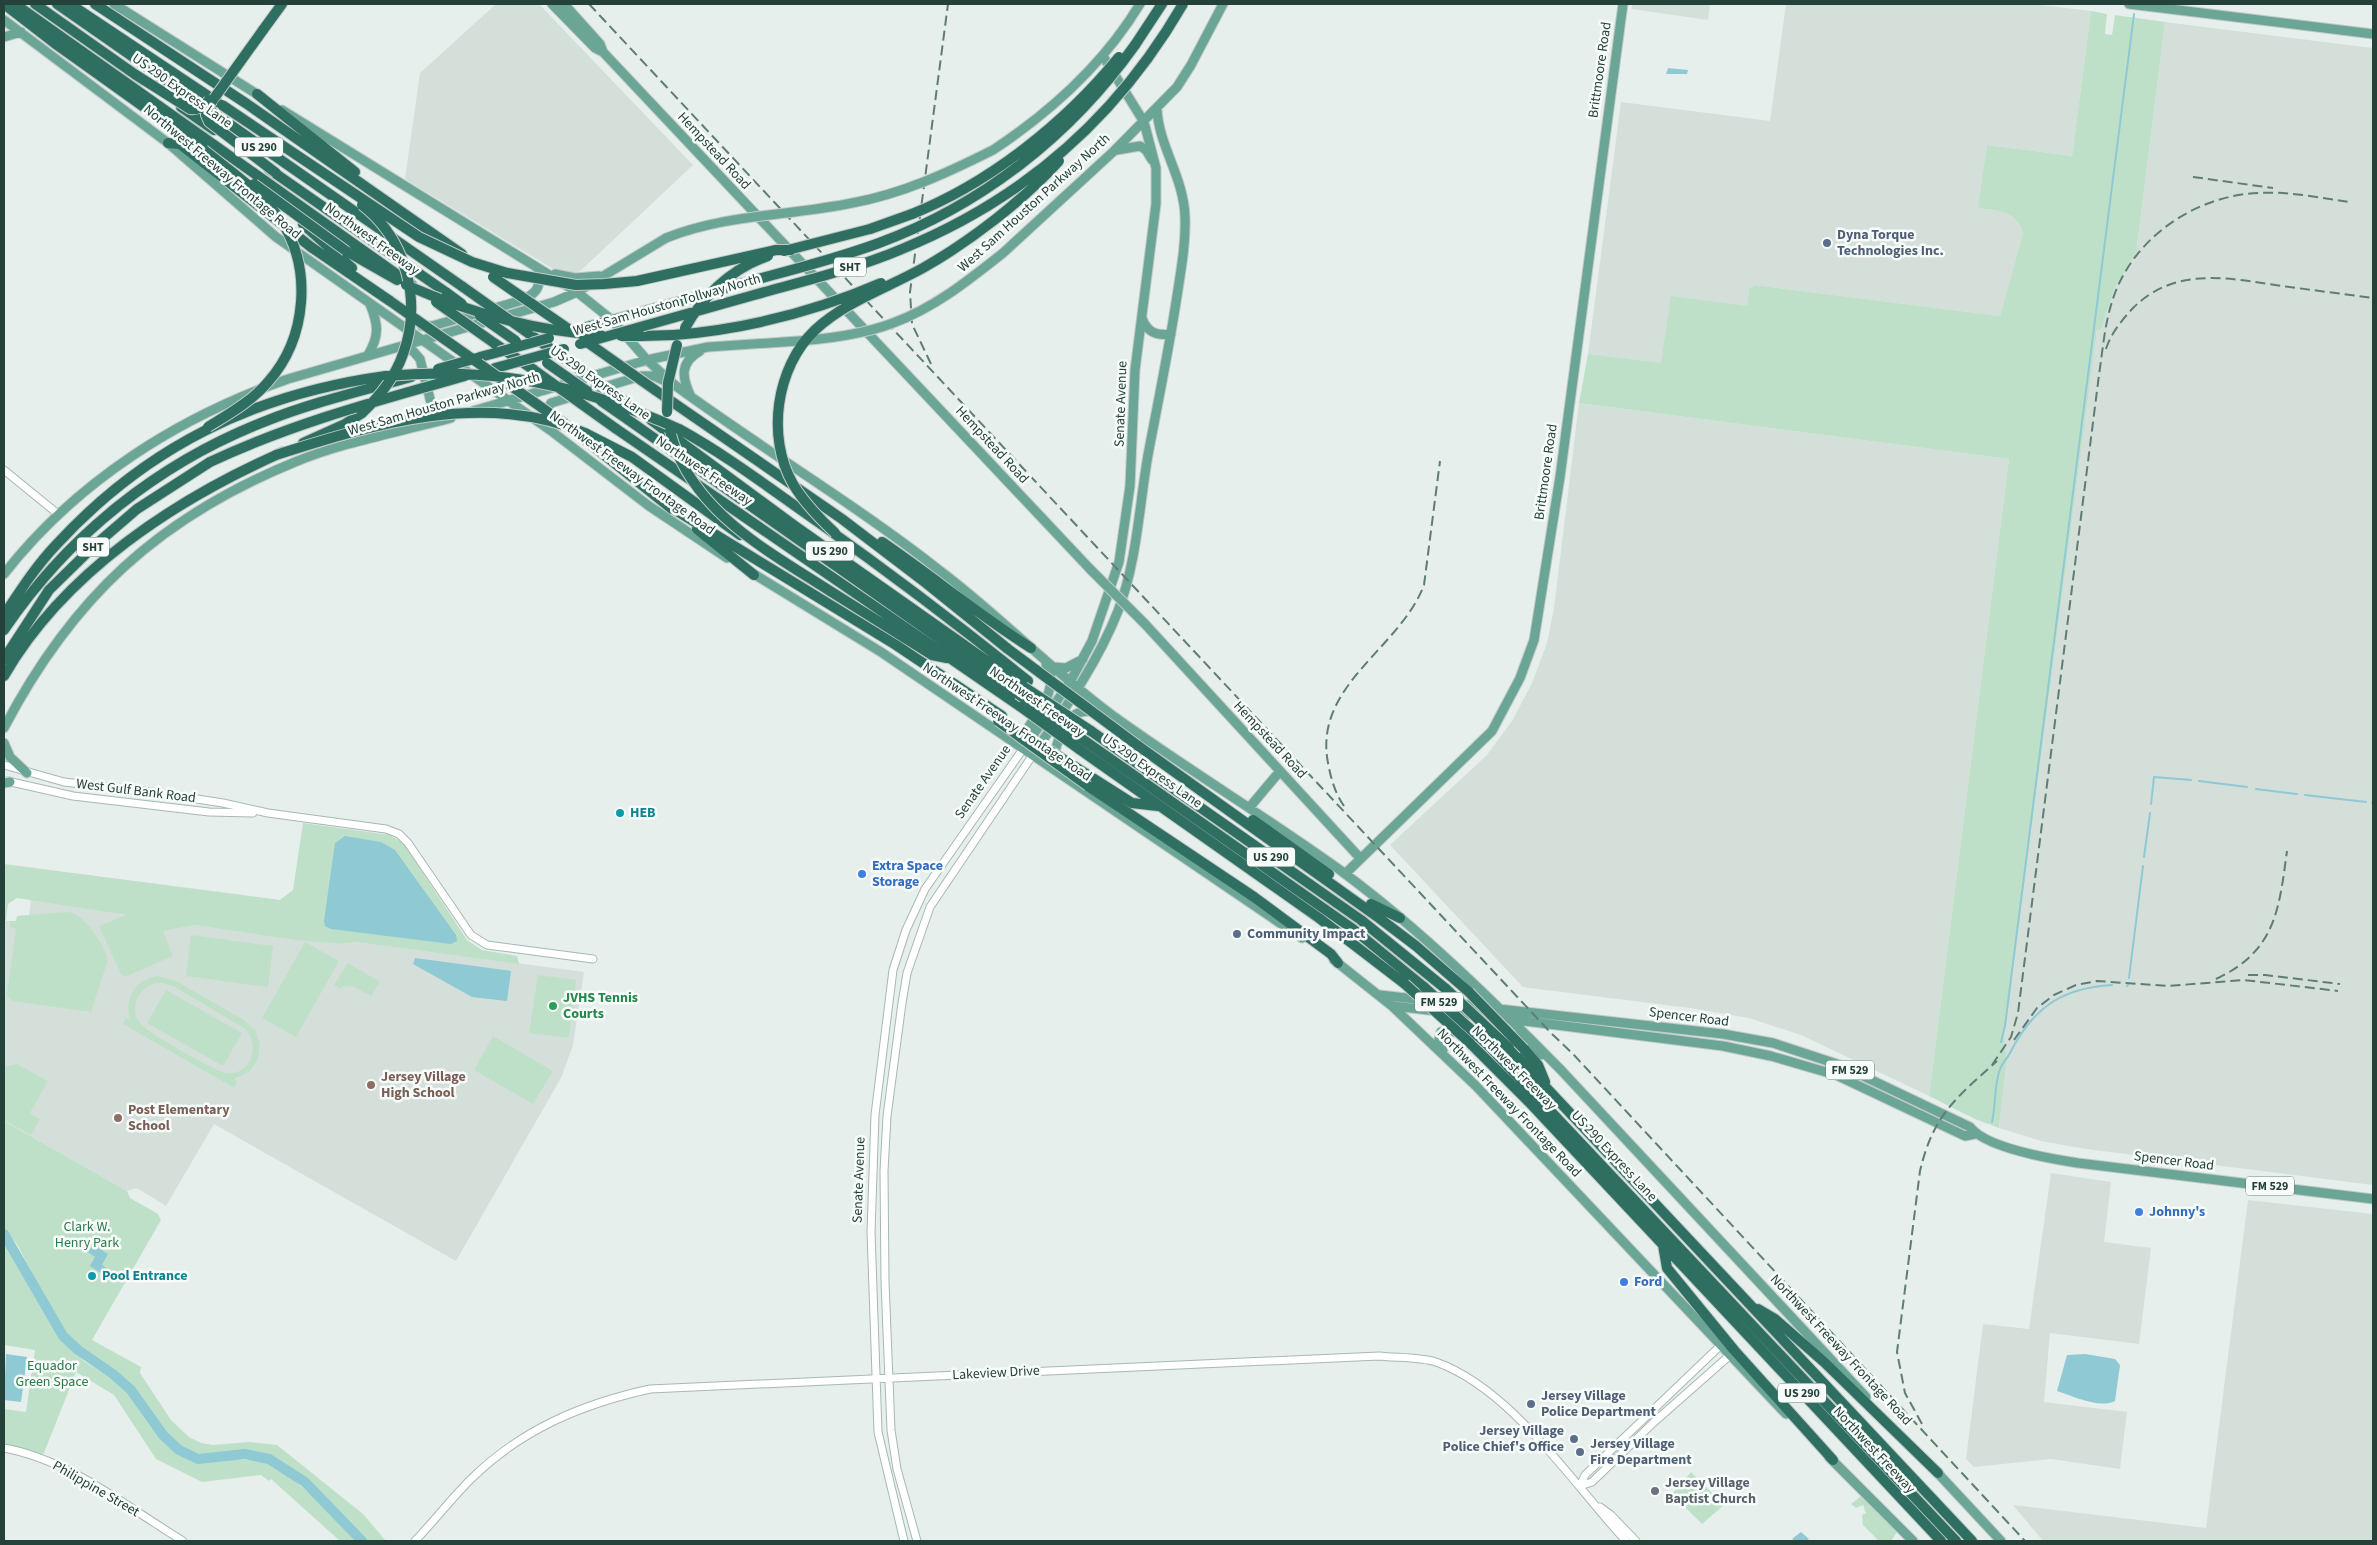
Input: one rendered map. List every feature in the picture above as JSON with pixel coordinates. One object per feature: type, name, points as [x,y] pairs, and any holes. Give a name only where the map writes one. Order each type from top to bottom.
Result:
[{"type":"highway","points":[[4,4],[56,45],[204,150],[234,169],[346,251],[403,283],[471,311],[551,330],[607,336],[665,336],[707,332],[774,320],[807,311],[858,292],[910,268],[1012,204]]},
{"type":"highway","name":"Northwest Freeway","points":[[15,4],[615,428],[953,659],[1021,691],[1046,700],[1360,920],[1446,989],[1509,1048],[1972,1541]]},
{"type":"highway","name":"US 290 Express Lane","points":[[35,4],[627,419],[1021,691],[1082,745],[1345,924],[1424,987],[1488,1045],[1956,1541]]},
{"type":"highway","name":"Northwest Freeway","points":[[57,4],[274,158],[463,287],[640,412],[1021,691]]},
{"type":"highway","points":[[70,4],[419,236],[444,249],[507,273],[576,285],[637,281],[766,252],[791,250]]},
{"type":"highway","points":[[95,4],[200,73],[418,223],[842,519],[926,582],[1008,649],[1137,746],[1379,918],[1416,946],[1469,992],[1538,1065],[1547,1088]]},
{"type":"highway","points":[[276,173],[209,122],[206,115],[210,104],[277,4]]},
{"type":"highway","points":[[136,75],[190,108],[197,110],[207,102],[282,4]]},
{"type":"highway","name":"West Sam Houston Tollway North","points":[[4,630],[46,574],[94,526],[147,484],[206,448],[266,421],[312,405],[833,258],[897,236],[966,202],[1028,159],[1093,98],[1135,45],[1162,4]]},
{"type":"highway","name":"West Sam Houston Tollway North","points":[[4,659],[49,590],[94,546],[137,509],[210,462],[259,439],[340,412],[856,266],[901,250],[969,218],[1005,196],[1082,136],[1142,67],[1183,4]]},
{"type":"highway","points":[[953,659],[932,655],[830,591],[761,545],[711,506],[688,476],[679,458],[670,431],[667,412],[668,383],[674,354],[681,336],[695,311],[729,276],[746,266],[791,250],[884,224],[920,211],[955,194],[1046,130],[1090,89],[1125,50],[1135,45]]},
{"type":"highway","points":[[257,94],[418,223]]},
{"type":"highway","points":[[835,532],[806,502],[792,483],[780,444],[780,399],[793,361],[803,344],[825,321],[838,311],[933,262],[985,226],[1045,177],[1082,136]]},
{"type":"highway","points":[[168,143],[180,144],[310,247],[391,299]]},
{"type":"highway","points":[[4,615],[55,546],[104,498],[139,470],[249,400],[269,381],[290,348],[300,313],[301,296],[296,256],[280,220],[256,193],[204,150]]},
{"type":"highway","points":[[224,150],[335,254],[391,299],[571,428],[754,575]]},
{"type":"highway","points":[[4,676],[30,638],[93,570],[129,540],[222,480],[345,424],[362,413],[378,397],[392,376],[403,356],[409,334],[412,307],[409,280],[395,243],[373,214],[322,171]]},
{"type":"highway","points":[[208,427],[278,400],[357,380],[407,374],[449,373],[527,380],[592,394],[632,408],[679,429],[730,459],[835,532],[942,612],[1021,691]]},
{"type":"highway","points":[[276,454],[363,429],[406,420],[449,415],[519,415],[578,430],[604,441],[632,457],[746,540],[761,545]]},
{"type":"highway","points":[[668,505],[802,586],[946,679],[1088,786],[1254,897],[1331,954],[1338,963]]},
{"type":"highway","points":[[842,519],[868,532],[945,585],[1000,628],[1031,648]]},
{"type":"highway","points":[[1000,718],[1132,803],[1160,806]]},
{"type":"highway","name":"Northwest Freeway","points":[[1082,745],[1160,806],[1335,930],[1405,984],[1470,1043],[1511,1083],[1941,1541]]},
{"type":"highway","points":[[1161,763],[1180,772],[1279,838],[1377,909],[1400,918]]},
{"type":"highway","points":[[1662,1244],[1667,1268],[1746,1363],[1833,1460]]},
{"type":"highway","points":[[1749,1304],[1782,1325],[1938,1473]]},
{"type":"main road","name":"Northwest Freeway Frontage Road","points":[[115,4],[577,292],[612,320],[647,360],[676,386],[936,567],[979,600],[1070,682],[1108,712],[1178,762],[1345,874],[1400,918],[1510,1019],[1561,1070],[2001,1541]]},
{"type":"main road","name":"Hempstead Road","points":[[552,4],[595,48],[603,52],[1090,569],[1145,624],[1360,858]]},
{"type":"main road","name":"Hempstead Road","points":[[564,4],[600,44],[603,52]]},
{"type":"main road","points":[[4,574],[58,514],[132,455],[194,418],[247,393],[368,354],[528,311],[577,292],[639,252],[666,238],[704,225],[880,198],[940,177],[993,150],[1053,107],[1103,56],[1140,4]]},
{"type":"main road","name":"West Sam Houston Parkway North","points":[[4,728],[41,663],[72,620],[114,574],[167,530],[202,507],[296,461],[647,360],[708,347],[822,339],[892,324],[950,294],[1002,253],[1144,122],[1176,87],[1192,64],[1223,4]]},
{"type":"main road","name":"Brittmoore Road","points":[[1345,874],[1492,731],[1520,678],[1534,640],[1561,470],[1623,4]]},
{"type":"main road","points":[[2129,4],[2373,34]]},
{"type":"main road","name":"Northwest Freeway Frontage Road","points":[[4,20],[168,143],[276,238],[550,430],[649,506],[754,575],[874,648],[1338,963],[1379,995],[1447,1056],[1729,1356],[1912,1541]]},
{"type":"main road","points":[[4,37],[21,32]]},
{"type":"main road","name":"Senate Avenue","points":[[1023,749],[1070,682],[1092,641],[1119,562],[1130,486],[1135,370],[1156,204],[1156,168],[1144,122],[1103,56]]},
{"type":"main road","name":"Senate Avenue","points":[[1032,756],[1079,689],[1108,635],[1119,609],[1128,575],[1171,334],[1184,247],[1185,216],[1175,168],[1157,124],[1157,108]]},
{"type":"main road","points":[[1114,151],[1140,146],[1146,150],[1156,168]]},
{"type":"main road","points":[[394,320],[432,326],[523,300],[534,294],[539,286],[537,273],[528,260]]},
{"type":"main road","points":[[546,271],[575,278],[590,278],[608,273]]},
{"type":"main road","points":[[368,354],[374,345],[378,329],[370,304]]},
{"type":"main road","points":[[1142,318],[1146,326],[1153,333],[1171,334]]},
{"type":"main road","points":[[397,346],[413,351],[420,358],[431,403],[429,414],[420,426]]},
{"type":"main road","points":[[691,397],[684,382],[684,370],[690,358],[708,347]]},
{"type":"main road","points":[[550,430],[545,417],[551,403],[641,376],[654,376],[676,386]]},
{"type":"main road","points":[[998,732],[1016,734],[1026,731],[1049,693],[1052,673],[1042,657]]},
{"type":"main road","points":[[1054,667],[1066,668],[1083,659]]},
{"type":"main road","points":[[1066,780],[1055,756],[1056,742],[1077,713],[1091,711],[1108,712]]},
{"type":"main road","points":[[4,743],[10,757],[28,773]]},
{"type":"main road","points":[[1249,808],[1280,771]]},
{"type":"main road","name":"Spencer Road","points":[[1379,995],[1723,1034],[1774,1043],[1817,1057],[1864,1076],[1970,1127],[1975,1134]]},
{"type":"main road","name":"Spencer Road","points":[[1392,1006],[1510,1019],[1747,1050],[1836,1075],[1965,1136],[1975,1134],[2024,1152],[2078,1163],[2373,1199]]},
{"type":"main road","points":[[1532,1040],[1533,1028],[1537,1023]]},
{"type":"main road","points":[[1447,1056],[1438,1043],[1441,1032],[1511,1035],[1521,1039],[1561,1070]]},
{"type":"main road","points":[[1747,1050],[1782,1051],[1806,1058],[1817,1057],[1822,1066],[1836,1075]]},
{"type":"street","points":[[4,470],[58,514]]},
{"type":"street","name":"Senate Avenue","points":[[904,1541],[878,1432],[871,1232],[875,1115],[893,970],[906,930],[925,889],[1023,749]]},
{"type":"street","name":"Senate Avenue","points":[[918,1541],[897,1469],[891,1430],[888,1378],[884,1172],[887,1116],[907,973],[920,931],[934,900],[1032,756]]},
{"type":"street","name":"West Gulf Bank Road","points":[[4,765],[64,782],[224,803],[268,813],[386,829],[399,834],[428,871],[456,916],[471,935],[480,942],[488,945],[593,959]]},
{"type":"street","name":"West Gulf Bank Road","points":[[6,781],[73,796],[222,813],[268,813]]},
{"type":"street","points":[[1580,1486],[1585,1475],[1710,1358],[1720,1346]]},
{"type":"street","name":"Lakeview Drive","points":[[414,1541],[492,1460],[528,1434],[579,1409],[613,1398],[650,1390],[1380,1356],[1434,1362],[1463,1373],[1488,1390],[1513,1414],[1596,1504]]},
{"type":"street","points":[[1580,1486],[1592,1482],[1653,1423],[1729,1356]]},
{"type":"street","name":"Philippine Street","points":[[4,1448],[45,1460],[70,1471],[183,1541]]},
{"type":"street","points":[[1596,1504],[1606,1519],[1626,1541]]},
{"type":"street","points":[[1596,1504],[1611,1515],[1636,1541]]},
{"type":"shaded area","points":[[496,4],[539,4],[693,165],[576,275],[560,273],[405,179],[420,73]]},
{"type":"shaded area","points":[[1632,4],[1710,4],[1708,20],[1632,9]]},
{"type":"shaded area","points":[[1786,4],[2031,4],[2091,11],[2072,156],[1987,145],[1979,208],[2006,212],[2015,216],[2020,223],[2023,233],[2000,316],[1755,285],[1749,289],[1747,306],[1661,364],[1588,354],[1621,102],[1770,121]]},
{"type":"shaded area","points":[[2165,22],[2373,48],[2373,1185],[2086,1149],[2041,1141],[1999,1128],[2007,1059],[2004,1039],[2097,329],[2101,330],[2115,287],[2137,247]]},
{"type":"shaded area","points":[[1579,403],[2009,459],[1929,1096],[1801,1035],[1749,1018],[1690,1008],[1523,987],[1390,845],[1487,755],[1512,721],[1532,683],[1547,643],[1554,608]]},
{"type":"shaded area","name":"Jersey Village High School","points":[[31,899],[137,917],[162,931],[195,925],[343,944],[356,942],[584,972],[573,1045],[561,1078],[456,1261],[214,1124],[166,1206],[137,1188],[127,1191],[4,1121],[4,934],[6,921],[16,921],[17,916],[29,915]]},
{"type":"shaded area","points":[[2051,1173],[2111,1182],[2104,1242],[2151,1248],[2139,1344],[2050,1333],[2044,1402],[2127,1412],[2120,1469],[2051,1459],[1974,1467],[1966,1459],[1983,1324],[2029,1329]]},
{"type":"shaded area","points":[[2248,1200],[2373,1214],[2373,1541],[2043,1541],[2013,1505],[2206,1528]]},
{"type":"green space","points":[[2091,11],[2107,14],[2105,34],[2112,35],[2115,15],[2165,22],[2137,247],[2139,249],[2115,287],[2101,330],[2097,330],[2004,1039],[2007,1059],[1999,1128],[1975,1119],[1929,1096],[2009,459],[1579,403],[1588,354],[1661,363],[1671,296],[1747,306],[1749,289],[1755,285],[2000,316],[2023,233],[2016,220],[2006,213],[1978,208],[1987,145],[2072,156]]},
{"type":"green space","points":[[303,823],[390,835],[404,844],[467,940],[482,950],[517,956],[519,964],[356,942],[343,944],[296,940],[195,925],[163,931],[173,956],[125,977],[121,974],[99,926],[126,915],[17,898],[8,904],[4,934],[4,864],[280,900],[293,890]]},
{"type":"green space","points":[[73,913],[91,928],[107,956],[107,963],[91,1012],[12,1001],[7,995],[16,929],[10,927],[10,921],[16,921],[17,916]]},
{"type":"green space","points":[[191,935],[273,946],[268,987],[186,976]]},
{"type":"green space","points":[[305,942],[339,961],[296,1037],[262,1018]]},
{"type":"green space","points":[[348,963],[380,982],[371,996],[354,987],[343,986],[341,989],[334,985]]},
{"type":"green space","name":"JVHS Tennis Courts","points":[[538,975],[576,980],[569,1038],[529,1033]]},
{"type":"green space","points":[[157,976],[176,981],[244,1020],[255,1030],[260,1044],[258,1059],[250,1071],[234,1079],[237,1082],[234,1088],[123,1024],[126,1018],[130,1020],[129,1005],[133,992],[137,986],[149,978]],"holes":[[[157,983],[173,986],[244,1028],[252,1042],[253,1050],[251,1058],[242,1069],[235,1073],[219,1071],[167,1042],[145,1028],[138,1021],[135,1007],[137,998],[142,991]]]},
{"type":"green space","points":[[166,990],[242,1033],[223,1066],[147,1023]]},
{"type":"green space","points":[[493,1036],[553,1071],[533,1104],[474,1070]]},
{"type":"green space","points":[[17,1064],[48,1081],[30,1113],[40,1119],[31,1135],[4,1120],[4,1067]]},
{"type":"green space","name":"Clark W. Henry Park","points":[[4,1121],[127,1191],[130,1198],[158,1214],[161,1220],[92,1340],[141,1367],[140,1373],[171,1420],[189,1437],[201,1443],[213,1445],[249,1442],[277,1445],[363,1514],[386,1541],[364,1540],[313,1485],[298,1472],[265,1454],[240,1451],[211,1455],[186,1449],[178,1444],[162,1428],[134,1389],[121,1375],[87,1354],[75,1344],[50,1310],[18,1246],[4,1228]]},
{"type":"green space","name":"Equador Green Space","points":[[4,1238],[64,1343],[85,1362],[117,1381],[129,1393],[158,1435],[194,1460],[205,1462],[233,1459],[263,1461],[285,1472],[323,1505],[358,1541],[340,1541],[271,1479],[269,1481],[261,1475],[202,1482],[156,1459],[114,1395],[76,1372],[44,1453],[40,1455],[4,1445],[4,1409],[26,1412],[35,1350],[4,1345]]},
{"type":"green space","points":[[1691,1472],[1724,1505],[1702,1524],[1672,1494]]},
{"type":"green space","points":[[1861,1496],[1897,1532],[1891,1541],[1879,1541],[1863,1525],[1862,1515],[1866,1513],[1863,1505],[1856,1508],[1851,1504]]},
{"type":"water","points":[[1668,68],[1688,70],[1687,74],[1666,74]]},
{"type":"water","points":[[345,836],[381,842],[395,850],[456,935],[457,941],[451,944],[331,929],[325,926],[324,921],[335,843]]},
{"type":"water","points":[[415,958],[511,971],[507,1001],[472,997],[413,964]]},
{"type":"water","points":[[93,1245],[108,1254],[102,1265],[108,1269],[104,1275],[90,1266],[95,1257],[88,1252]]},
{"type":"water","points":[[6,1354],[27,1357],[21,1402],[4,1400]]},
{"type":"water","points":[[2085,1354],[2115,1359],[2120,1365],[2115,1401],[2101,1404],[2094,1403],[2057,1391],[2067,1355]]},
{"type":"water","points":[[1801,1532],[1809,1539],[1806,1541],[1795,1541],[1792,1539]]},
{"type":"waterway","points":[[2001,1042],[2005,1026],[2134,14]]},
{"type":"waterway","points":[[2151,804],[2154,777],[2191,780]]},
{"type":"waterway","points":[[2199,781],[2247,787]]},
{"type":"waterway","points":[[2256,789],[2297,794]]},
{"type":"waterway","points":[[2305,795],[2366,802]]},
{"type":"waterway","points":[[2144,857],[2150,813]]},
{"type":"waterway","points":[[2129,978],[2143,866]]},
{"type":"waterway","points":[[1992,1122],[2000,1069],[2028,1024],[2050,1003],[2063,996],[2094,987],[2112,985]]},
{"type":"waterway","points":[[4,1234],[63,1336],[78,1350],[113,1374],[131,1390],[163,1435],[179,1450],[198,1459],[245,1454],[269,1459],[305,1482],[362,1541]]},
{"type":"railway","points":[[589,4],[1551,1033],[1573,1054],[2025,1541]]},
{"type":"railway","points":[[931,364],[912,324],[910,292],[948,4]]},
{"type":"railway","points":[[2193,177],[2273,188]]},
{"type":"railway","points":[[1992,1065],[2011,1037],[2018,1013],[2099,375],[2107,323],[2115,293],[2125,272],[2138,253],[2154,236],[2192,210],[2214,201],[2236,195],[2282,193],[2349,202]]},
{"type":"railway","points":[[2106,349],[2114,332],[2133,308],[2149,295],[2185,280],[2223,278],[2373,298]]},
{"type":"railway","points":[[1344,806],[1334,786],[1328,763],[1327,736],[1333,711],[1345,689],[1397,629],[1412,608],[1424,585],[1440,461]]},
{"type":"railway","points":[[2216,979],[2236,968],[2263,941],[2277,910],[2287,851]]},
{"type":"railway","points":[[2248,975],[2265,975],[2340,984]]},
{"type":"railway","points":[[2014,1040],[2037,1008],[2054,995],[2076,985],[2097,981],[2168,986],[2244,980],[2338,991]]},
{"type":"railway","points":[[1922,1424],[1905,1393],[1897,1352],[1920,1171],[1925,1152],[1939,1121],[1958,1097],[1997,1061]]},
{"type":"place","name":"Dyna Torque Technologies Inc.","points":[[1827,243]]},
{"type":"place","name":"HEB","points":[[620,813]]},
{"type":"place","name":"Extra Space Storage","points":[[862,874]]},
{"type":"place","name":"Community Impact","points":[[1237,934]]},
{"type":"place","name":"JVHS Tennis Courts","points":[[553,1006]]},
{"type":"place","name":"Jersey Village High School","points":[[371,1085]]},
{"type":"place","name":"Post Elementary School","points":[[118,1118]]},
{"type":"place","name":"Johnny's","points":[[2139,1212]]},
{"type":"place","name":"Pool Entrance","points":[[92,1276]]},
{"type":"place","name":"Ford","points":[[1624,1282]]},
{"type":"place","name":"Jersey Village Police Department","points":[[1531,1404]]},
{"type":"place","name":"Jersey Village Police Chief's Office","points":[[1574,1439]]},
{"type":"place","name":"Jersey Village Fire Department","points":[[1580,1452]]},
{"type":"place","name":"Jersey Village Baptist Church","points":[[1655,1491]]}]
